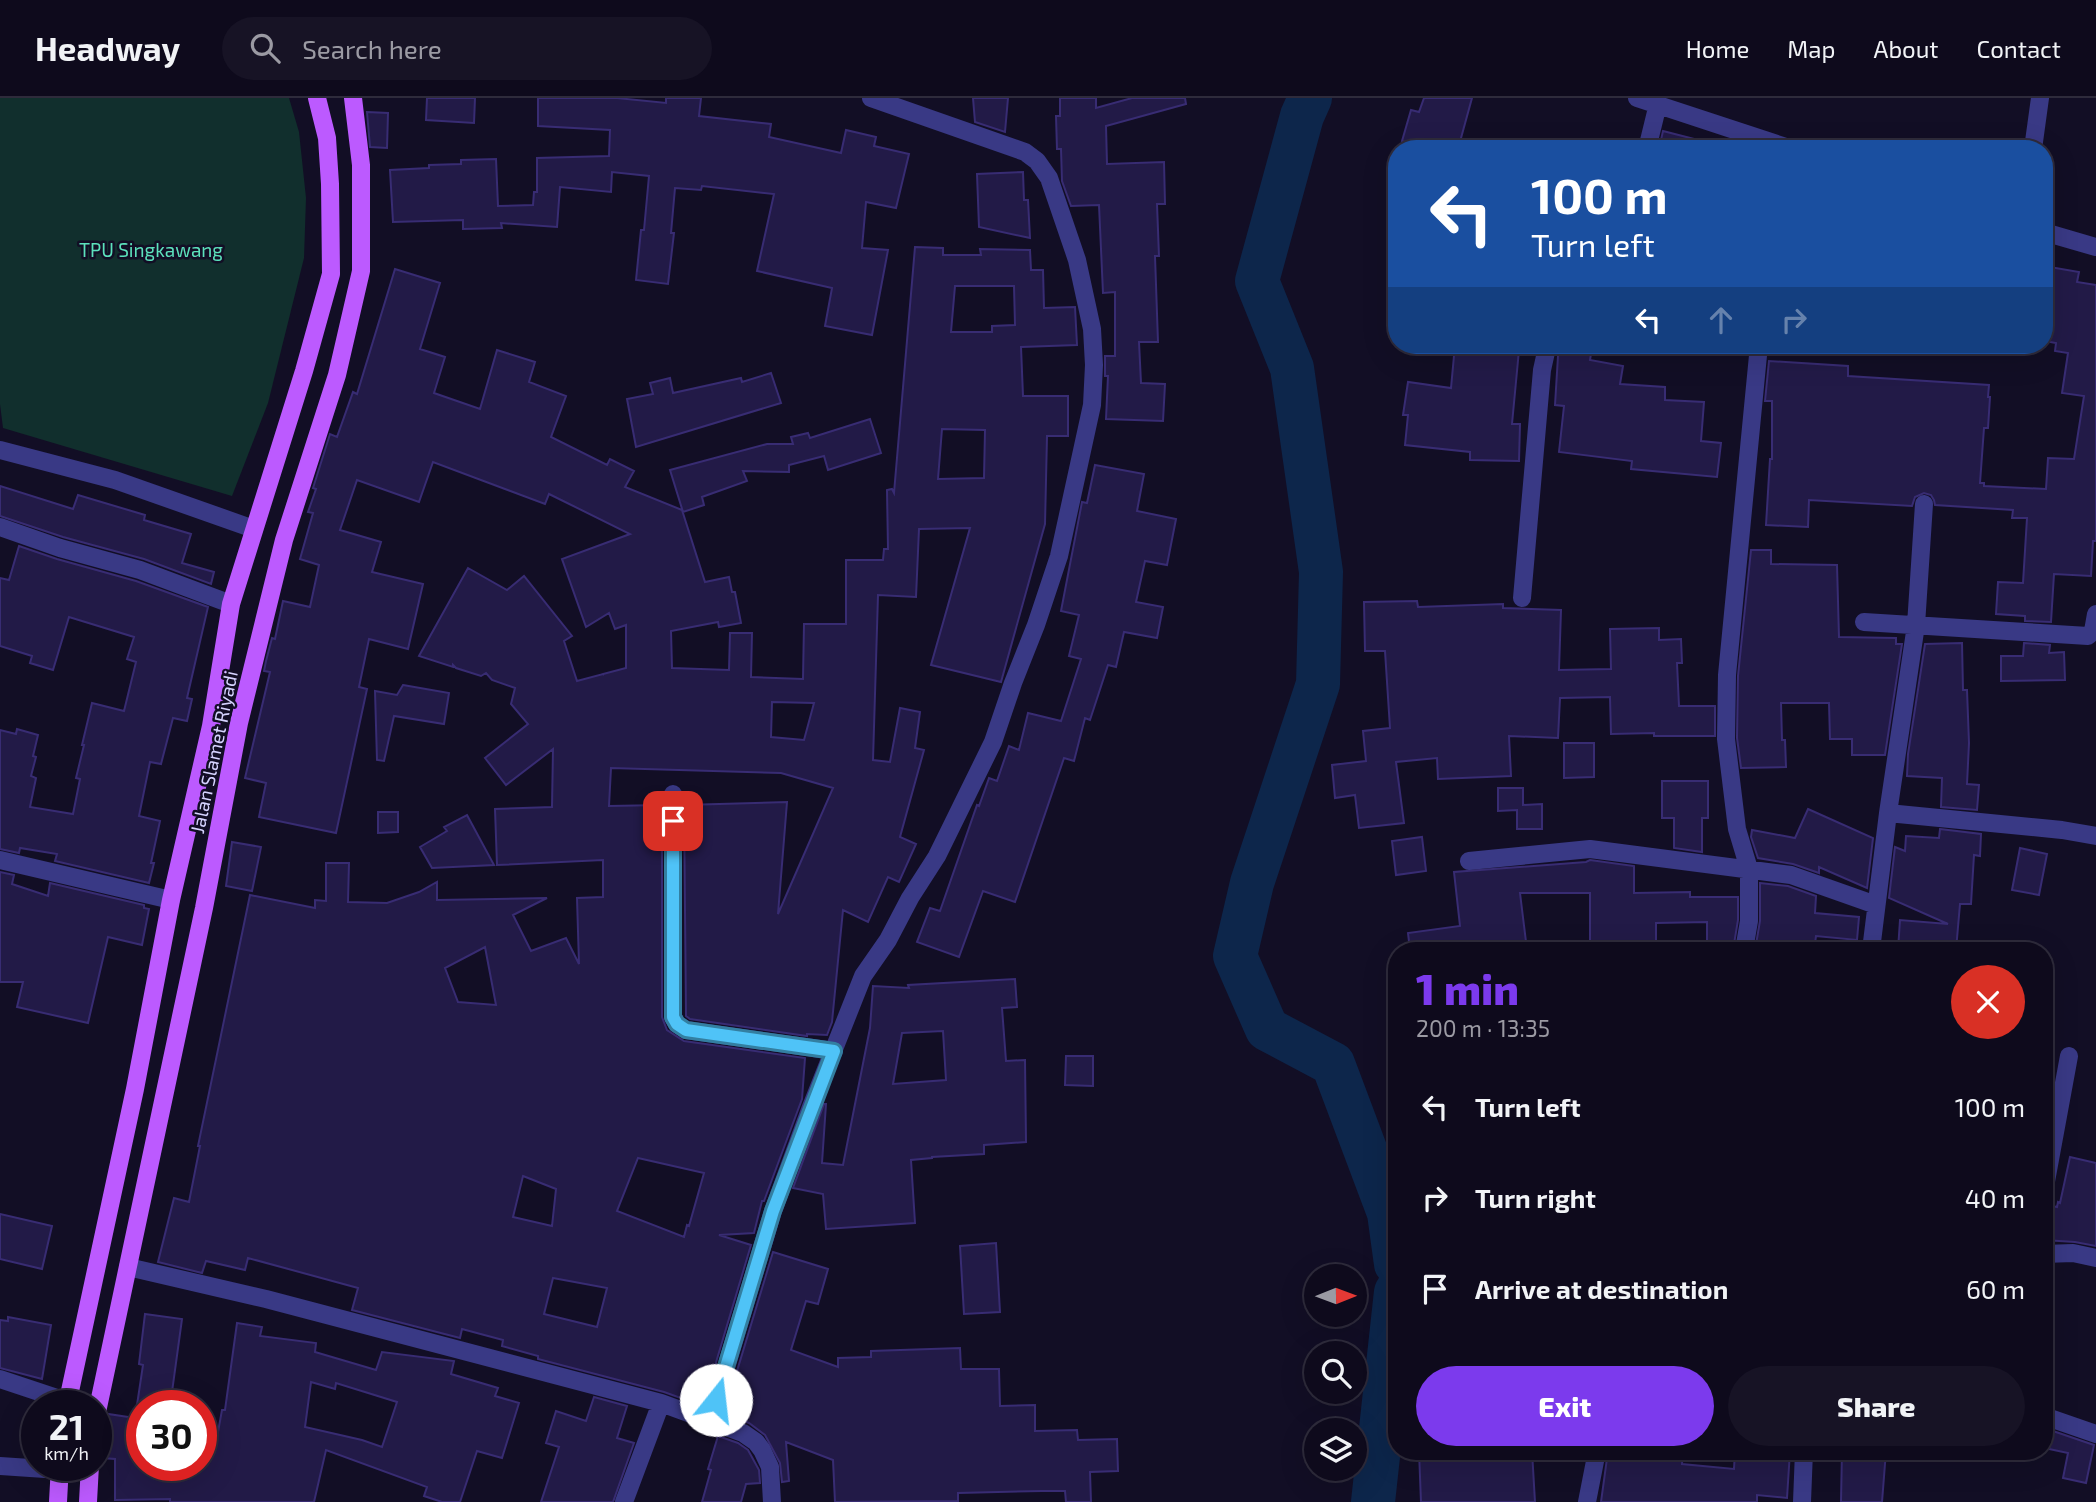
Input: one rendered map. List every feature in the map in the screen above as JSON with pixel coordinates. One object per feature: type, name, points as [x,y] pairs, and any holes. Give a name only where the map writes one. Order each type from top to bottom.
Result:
[{"type":"main road","name":"Jalan Slamet Riyadi","points":[[74,1390],[172,900],[211,726],[230,604],[304,371],[331,274],[327,138],[317,98]]},
{"type":"main road","name":"Jalan Slamet Riyadi","points":[[101,1390],[204,908],[239,723],[284,540],[337,374],[361,271],[361,165],[353,98]]},
{"type":"main road","points":[[58,1502],[59,1481]]},
{"type":"main road","points":[[88,1502],[89,1481]]},
{"type":"street","points":[[710,1422],[773,1211],[863,976],[888,940],[910,898],[937,856],[993,742],[1059,556],[1092,405],[1092,330],[1077,260],[1049,178],[1025,152],[871,98]]},
{"type":"street","points":[[1637,98],[1762,140]]},
{"type":"street","points":[[2034,140],[2040,98]]},
{"type":"street","points":[[1649,140],[1658,104]]},
{"type":"street","points":[[2053,235],[2096,247]]},
{"type":"street","points":[[1522,598],[1546,354]]},
{"type":"street","points":[[1745,942],[1749,921],[1749,869],[1737,829],[1726,739],[1727,675],[1758,354]]},
{"type":"street","points":[[0,450],[115,480],[254,529]]},
{"type":"street","points":[[1872,942],[1916,625],[1924,504]]},
{"type":"street","points":[[0,527],[60,548],[140,570],[230,604]]},
{"type":"street","points":[[1864,622],[2088,636],[2093,631],[2096,618]]},
{"type":"street","points":[[673,794],[673,1017],[677,1024],[686,1030],[834,1051]]},
{"type":"street","points":[[1888,813],[2062,830],[2096,836]]},
{"type":"street","points":[[1469,860],[1591,849],[1791,876],[1876,905]]},
{"type":"street","points":[[0,860],[172,900]]},
{"type":"street","points":[[2053,1143],[2069,1056]]},
{"type":"street","points":[[2053,1254],[2073,1253],[2096,1258]]},
{"type":"street","points":[[128,1267],[279,1303],[661,1403],[743,1433],[756,1442],[770,1467],[772,1502]]},
{"type":"street","points":[[0,1379],[31,1390]]},
{"type":"street","points":[[624,1502],[661,1403]]},
{"type":"street","points":[[2053,1419],[2096,1434]]},
{"type":"street","points":[[1587,1502],[1595,1460]]},
{"type":"street","points":[[1802,1502],[1804,1460]]},
{"type":"street","points":[[0,1466],[21,1466]]},
{"type":"green space","name":"TPU Singkawang","points":[[0,98],[289,98],[299,132],[306,198],[304,258],[268,403],[232,496],[3,428],[0,404]]},
{"type":"building","points":[[427,98],[475,98],[474,123],[426,120]]},
{"type":"building","points":[[538,98],[617,98],[666,103],[666,98],[701,98],[699,116],[771,124],[769,137],[841,153],[846,130],[876,137],[874,146],[909,154],[896,208],[866,202],[862,248],[888,250],[872,335],[825,326],[832,288],[757,271],[774,194],[702,186],[701,190],[675,188],[671,233],[674,233],[668,284],[636,280],[649,176],[612,172],[611,192],[560,187],[557,227],[501,223],[502,228],[463,229],[463,220],[393,222],[390,170],[461,164],[461,160],[496,159],[498,206],[533,205],[534,192],[537,192],[537,158],[609,156],[610,130],[538,126]]},
{"type":"building","points":[[973,98],[1008,98],[1005,132],[975,122]]},
{"type":"building","points":[[1060,98],[1096,98],[1096,108],[1132,98],[1185,98],[1186,104],[1106,126],[1107,164],[1164,162],[1165,204],[1157,204],[1159,256],[1155,256],[1158,342],[1139,342],[1141,383],[1165,384],[1163,421],[1106,419],[1108,376],[1105,376],[1105,356],[1115,356],[1115,292],[1103,293],[1099,205],[1071,206],[1062,181],[1056,116],[1060,116]]},
{"type":"building","points":[[1424,98],[1472,98],[1460,140],[1402,140],[1411,110],[1419,112]]},
{"type":"building","points":[[367,112],[388,113],[387,148],[370,147]]},
{"type":"building","points":[[1663,131],[1698,140],[1661,140]]},
{"type":"building","points":[[1023,172],[1030,238],[979,227],[977,174]]},
{"type":"building","points":[[915,247],[943,248],[943,255],[981,255],[980,249],[1030,250],[1031,270],[1043,270],[1044,308],[1075,307],[1077,345],[1021,347],[1023,396],[1068,396],[1068,436],[1047,436],[1045,524],[1001,682],[931,665],[970,528],[919,529],[916,597],[878,595],[873,760],[890,762],[900,708],[920,712],[915,748],[924,750],[900,837],[916,844],[899,882],[888,877],[868,922],[843,910],[832,1022],[827,1035],[807,1036],[690,1019],[686,1016],[684,805],[787,802],[778,914],[833,788],[781,773],[611,768],[609,806],[662,805],[662,1017],[667,1030],[684,1041],[805,1058],[802,1099],[762,1201],[754,1233],[719,1235],[751,1245],[703,1406],[664,1392],[538,1359],[538,1356],[502,1346],[503,1340],[462,1329],[460,1338],[352,1310],[358,1288],[248,1258],[245,1270],[206,1261],[202,1273],[158,1262],[174,1198],[189,1202],[250,895],[315,908],[315,900],[326,901],[326,863],[349,863],[348,902],[387,903],[419,892],[437,882],[437,900],[547,898],[513,915],[531,951],[566,938],[579,964],[577,898],[603,897],[603,860],[497,865],[495,809],[552,807],[553,749],[506,785],[485,758],[528,724],[511,704],[515,688],[492,680],[486,673],[481,676],[419,656],[468,568],[507,590],[524,576],[572,636],[564,641],[577,681],[626,668],[626,625],[615,629],[609,613],[586,627],[562,559],[630,534],[549,494],[545,504],[433,462],[419,502],[357,480],[340,530],[381,542],[372,572],[423,584],[408,649],[369,639],[359,687],[367,689],[336,833],[259,817],[266,783],[245,778],[270,672],[264,671],[266,661],[272,638],[275,639],[283,601],[310,607],[319,565],[300,559],[313,513],[308,512],[316,489],[313,488],[330,434],[337,437],[353,392],[357,394],[395,269],[440,283],[420,349],[445,357],[434,393],[480,409],[497,350],[535,362],[529,382],[566,396],[551,437],[607,465],[610,459],[634,471],[625,487],[682,510],[705,582],[729,577],[741,623],[719,627],[718,622],[671,631],[672,668],[729,670],[730,633],[752,633],[751,677],[803,679],[804,624],[846,624],[846,560],[883,560],[884,549],[888,549],[887,490],[892,489],[894,493]],"holes":[[[955,286],[1014,286],[1015,325],[992,326],[992,332],[951,332]],[[942,429],[985,430],[984,478],[938,479]],[[772,702],[814,703],[804,740],[771,737]],[[485,947],[496,1005],[458,1002],[445,968]],[[638,1158],[704,1173],[684,1237],[617,1211]],[[523,1176],[556,1189],[552,1226],[513,1217]],[[553,1278],[607,1288],[597,1327],[544,1314]]]},
{"type":"building","points":[[2053,268],[2079,272],[2077,282],[2096,285],[2096,541],[2093,541],[2091,576],[2054,574],[2051,622],[2025,621],[2025,616],[1996,614],[1998,582],[2023,583],[2027,518],[2012,518],[2013,510],[1935,505],[1931,495],[1924,493],[1915,497],[1912,506],[1809,500],[1808,527],[1766,525],[1772,459],[1772,401],[1765,401],[1769,361],[1848,366],[1848,376],[1989,385],[1988,428],[1984,428],[1980,483],[1984,483],[1984,486],[2046,489],[2048,458],[2074,459],[2084,396],[2062,393],[2068,353],[2055,351],[2056,343],[2053,342]]},
{"type":"building","points":[[1454,354],[1519,354],[1512,424],[1520,424],[1519,461],[1470,460],[1470,452],[1405,445],[1408,415],[1403,415],[1408,382],[1451,388]]},
{"type":"building","points":[[1591,354],[1590,360],[1623,366],[1620,384],[1665,387],[1665,400],[1704,402],[1701,441],[1721,443],[1717,477],[1631,469],[1632,461],[1559,452],[1564,406],[1555,405],[1558,356]]},
{"type":"building","points":[[771,373],[781,403],[636,447],[627,399],[653,394],[650,383],[670,378],[673,393],[741,378],[742,382]]},
{"type":"building","points":[[870,419],[881,453],[828,470],[824,456],[789,465],[789,472],[743,471],[747,481],[702,497],[704,505],[683,512],[670,470],[767,444],[793,444],[791,437],[808,433],[810,438]]},
{"type":"building","points":[[1095,465],[1144,474],[1137,511],[1176,519],[1167,565],[1145,561],[1136,602],[1163,607],[1157,638],[1124,632],[1116,667],[1108,665],[1090,720],[1085,718],[1074,761],[1064,758],[1015,902],[983,891],[959,957],[917,942],[930,908],[940,911],[989,778],[997,781],[1009,746],[1019,750],[1028,713],[1061,721],[1081,659],[1069,656],[1079,615],[1061,611],[1082,502],[1087,503]]},
{"type":"building","points":[[0,486],[73,509],[78,495],[145,515],[144,520],[191,534],[182,563],[214,572],[211,584],[144,559],[0,516]]},
{"type":"building","points":[[19,546],[136,581],[208,607],[187,698],[192,699],[187,721],[173,718],[161,764],[150,762],[139,816],[160,821],[149,883],[55,861],[57,854],[20,848],[19,853],[0,849],[0,730],[16,734],[17,729],[38,735],[31,776],[36,778],[30,807],[73,814],[80,779],[76,778],[92,703],[124,711],[136,662],[127,659],[134,637],[69,617],[53,670],[30,663],[32,656],[0,646],[0,578],[9,580]]},
{"type":"building","points":[[1751,550],[1771,550],[1771,564],[1837,565],[1839,637],[1896,638],[1896,644],[1902,644],[1885,755],[1852,755],[1852,739],[1830,739],[1829,703],[1781,703],[1786,767],[1741,768],[1737,738],[1738,676]]},
{"type":"building","points":[[1417,601],[1418,607],[1503,604],[1503,608],[1561,610],[1559,670],[1611,669],[1610,629],[1659,628],[1659,640],[1681,639],[1682,663],[1677,663],[1679,706],[1715,706],[1715,736],[1611,734],[1610,697],[1560,698],[1558,738],[1509,736],[1511,776],[1438,779],[1437,758],[1396,762],[1404,823],[1359,828],[1355,795],[1335,798],[1332,765],[1366,761],[1363,731],[1390,728],[1385,651],[1365,651],[1364,602]]},
{"type":"building","points":[[1962,643],[1963,690],[1967,690],[1969,743],[1967,784],[1979,785],[1977,810],[1941,807],[1942,778],[1907,776],[1925,644]]},
{"type":"building","points":[[2024,643],[2050,645],[2049,653],[2064,652],[2065,680],[2001,681],[2001,656],[2023,656]]},
{"type":"building","points":[[403,685],[449,693],[444,724],[394,716],[384,761],[377,760],[375,691],[397,695]]},
{"type":"building","points":[[1564,743],[1594,743],[1594,777],[1564,778]]},
{"type":"building","points":[[1662,781],[1708,781],[1708,818],[1702,818],[1702,852],[1674,848],[1674,818],[1662,818]]},
{"type":"building","points":[[1498,788],[1523,788],[1523,805],[1542,804],[1542,829],[1517,829],[1517,810],[1498,811]]},
{"type":"building","points":[[1808,809],[1873,838],[1867,888],[1819,867],[1819,873],[1793,864],[1758,858],[1751,837],[1752,830],[1795,838]]},
{"type":"building","points":[[378,812],[398,812],[398,832],[378,833]]},
{"type":"building","points":[[467,815],[494,865],[432,868],[420,847],[447,831],[444,827]]},
{"type":"building","points":[[1940,829],[1981,834],[1980,856],[1974,855],[1971,904],[1960,904],[1957,942],[1899,942],[1900,920],[1948,924],[1889,898],[1895,847],[1905,851],[1906,836],[1939,838]]},
{"type":"building","points":[[1422,837],[1426,871],[1396,875],[1392,841]]},
{"type":"building","points":[[232,842],[261,847],[252,891],[226,886]]},
{"type":"building","points":[[2020,848],[2047,854],[2039,895],[2012,890]]},
{"type":"building","points":[[1590,860],[1634,866],[1634,893],[1690,892],[1690,897],[1738,897],[1734,942],[1707,942],[1707,922],[1656,923],[1656,942],[1590,942],[1590,893],[1520,893],[1526,942],[1409,942],[1408,933],[1460,926],[1454,872]]},
{"type":"building","points":[[0,872],[14,875],[12,884],[48,896],[50,883],[144,905],[144,908],[149,909],[142,945],[108,937],[88,1023],[17,1007],[23,982],[0,982]]},
{"type":"building","points":[[1760,883],[1788,886],[1816,896],[1815,913],[1859,917],[1857,940],[1816,936],[1815,942],[1756,942],[1760,921]]},
{"type":"building","points":[[1015,979],[1017,1007],[1002,1008],[1006,1061],[1025,1060],[1026,1142],[984,1145],[984,1154],[911,1160],[915,1223],[826,1229],[823,1194],[793,1188],[824,1104],[822,1163],[843,1165],[870,1028],[873,986],[909,988],[908,985]],"holes":[[[943,1031],[946,1080],[893,1084],[902,1033]]]},
{"type":"building","points":[[1066,1056],[1093,1056],[1093,1086],[1065,1085]]},
{"type":"building","points":[[2070,1157],[2096,1163],[2096,1246],[2053,1241],[2053,1206],[2057,1207],[2058,1202],[2060,1203]]},
{"type":"building","points":[[0,1214],[52,1226],[42,1269],[0,1259]]},
{"type":"building","points":[[996,1243],[1000,1312],[964,1314],[960,1246]]},
{"type":"building","points":[[773,1252],[828,1269],[818,1304],[806,1301],[791,1350],[838,1367],[838,1358],[871,1357],[871,1351],[960,1348],[961,1369],[999,1369],[1000,1406],[1035,1405],[1035,1431],[1077,1430],[1078,1440],[1117,1439],[1118,1471],[1090,1472],[1091,1502],[1066,1502],[1065,1491],[1042,1491],[958,1493],[958,1501],[835,1502],[833,1460],[786,1442],[789,1481],[782,1482],[780,1463],[765,1435],[749,1423],[724,1414]]},
{"type":"building","points":[[145,1314],[182,1319],[172,1390],[139,1390],[143,1365],[139,1364]]},
{"type":"building","points":[[8,1317],[51,1325],[42,1379],[0,1368],[0,1320],[8,1321]]},
{"type":"building","points":[[237,1323],[262,1327],[260,1336],[316,1343],[315,1352],[376,1370],[382,1352],[454,1361],[451,1374],[498,1388],[495,1396],[519,1403],[502,1458],[477,1451],[460,1502],[442,1502],[424,1496],[427,1487],[326,1450],[314,1502],[115,1500],[112,1415],[126,1417],[126,1481],[217,1481],[217,1438],[222,1410],[225,1410]],"holes":[[[311,1382],[335,1389],[336,1383],[397,1402],[382,1447],[305,1427]]]},
{"type":"building","points":[[594,1397],[627,1406],[617,1438],[634,1443],[613,1502],[541,1502],[559,1447],[546,1443],[556,1411],[586,1421]]},
{"type":"building","points":[[2053,1431],[2094,1445],[2086,1483],[2063,1478],[2068,1453],[2053,1450]]},
{"type":"building","points":[[718,1436],[738,1443],[748,1450],[759,1470],[760,1483],[746,1484],[741,1502],[702,1502]]},
{"type":"building","points":[[1419,1460],[1533,1460],[1535,1502],[1421,1502]]},
{"type":"building","points":[[1607,1460],[1682,1460],[1682,1464],[1734,1469],[1734,1460],[1789,1460],[1787,1498],[1757,1495],[1757,1502],[1601,1502]]},
{"type":"building","points":[[1842,1460],[1885,1460],[1882,1502],[1841,1502]]},
{"type":"waterway","points":[[1310,98],[1302,116],[1257,281],[1292,368],[1321,572],[1318,684],[1252,883],[1235,956],[1267,1029],[1333,1064],[1388,1210]]},
{"type":"waterway","points":[[1373,1502],[1388,1365]]},
{"type":"route","points":[[673,821],[673,1017],[677,1024],[686,1030],[834,1051],[773,1211],[716,1400]]}]
